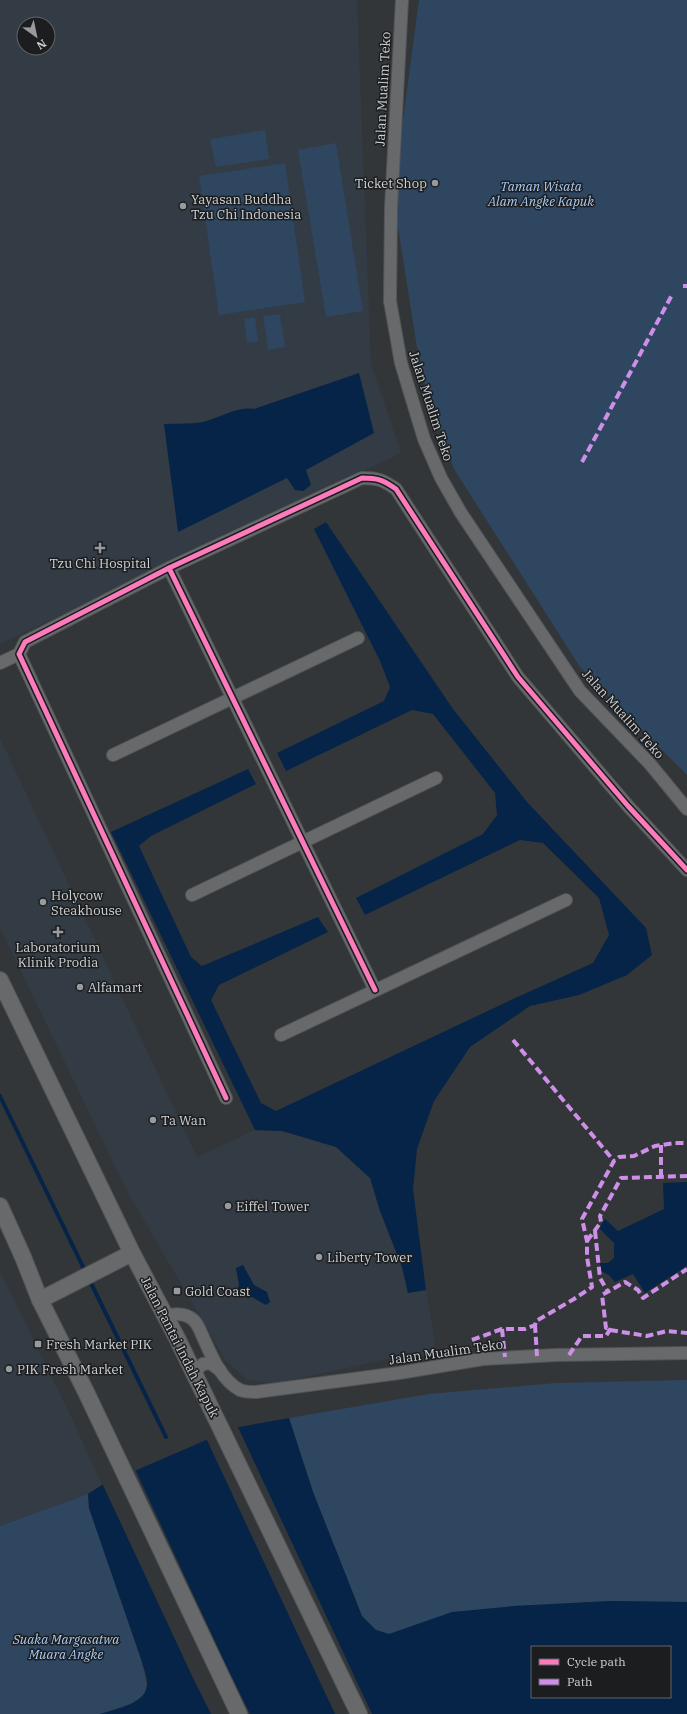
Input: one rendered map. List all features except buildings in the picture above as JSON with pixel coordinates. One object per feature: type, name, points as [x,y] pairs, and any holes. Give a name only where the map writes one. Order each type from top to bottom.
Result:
[{"type":"main road","name":"Jalan Pantai Indah Kapuk","points":[[0,980],[132,1253],[197,1380],[359,1714]]},
{"type":"main road","points":[[0,1206],[40,1300],[87,1394],[239,1714]]},
{"type":"main road","points":[[40,1300],[132,1253]]},
{"type":"street","name":"Jalan Mualim Teko","points":[[402,0],[391,208],[390,301],[401,363],[424,438],[441,478],[461,513],[580,690],[650,764],[687,809]]},
{"type":"street","points":[[0,663],[19,654],[25,642],[169,568],[362,478],[376,478],[386,481],[404,498],[518,677],[628,806],[687,870]]},
{"type":"street","points":[[169,568],[375,990]]},
{"type":"street","points":[[113,755],[358,638]]},
{"type":"street","points":[[19,654],[226,1098]]},
{"type":"street","points":[[192,895],[436,778]]},
{"type":"street","points":[[281,1035],[566,900]]},
{"type":"street","name":"Jalan Mualim Teko","points":[[165,1316],[172,1314],[188,1316],[196,1322],[214,1362],[220,1370],[232,1384],[241,1390],[256,1392],[383,1376],[483,1359],[569,1355],[687,1353]]},
{"type":"street","points":[[197,1380],[197,1369],[203,1364],[210,1363],[220,1370]]},
{"type":"shaded area","name":"Yayasan Buddha Tzu Chi Indonesia","points":[[0,0],[357,0],[371,364],[401,453],[0,644]]},
{"type":"shaded area","points":[[359,373],[374,433],[306,470],[311,485],[303,491],[295,490],[287,478],[178,532],[164,424],[201,422],[236,410],[248,408],[254,409]]},
{"type":"shaded area","points":[[326,522],[453,709],[527,802],[646,928],[652,955],[627,975],[579,995],[530,1006],[470,1047],[434,1101],[417,1149],[413,1189],[426,1290],[408,1293],[402,1267],[380,1211],[370,1178],[336,1147],[282,1131],[255,1130],[111,832],[248,769],[256,784],[151,836],[139,846],[191,957],[202,966],[318,917],[328,932],[219,985],[211,1000],[261,1103],[276,1111],[513,999],[593,963],[609,935],[599,898],[543,843],[520,840],[365,915],[356,898],[483,834],[497,815],[495,793],[433,714],[412,710],[286,771],[277,753],[384,701],[390,687],[380,661],[314,529]]},
{"type":"shaded area","points":[[0,738],[197,1157],[255,1130],[282,1131],[336,1147],[370,1178],[380,1211],[402,1267],[408,1293],[426,1290],[437,1354],[397,1357],[277,1383],[248,1380],[226,1361],[127,1191],[0,928]]},
{"type":"shaded area","points":[[687,1182],[687,1266],[645,1293],[633,1274],[615,1282],[609,1275],[601,1271],[600,1263],[608,1263],[614,1258],[614,1243],[599,1228],[605,1219],[618,1231],[664,1209],[663,1183]]},
{"type":"shaded area","points":[[243,1265],[254,1285],[267,1292],[270,1302],[266,1305],[252,1297],[247,1298],[237,1291],[239,1285],[236,1268]]},
{"type":"shaded area","points":[[0,1271],[74,1423],[102,1485],[88,1494],[0,1526]]},
{"type":"shaded area","points":[[289,1418],[313,1492],[362,1616],[376,1630],[389,1634],[452,1612],[514,1606],[611,1601],[687,1602],[687,1714],[100,1714],[122,1708],[137,1701],[146,1690],[147,1683],[146,1674],[89,1508],[88,1494],[102,1485],[234,1428]]},
{"type":"green space","name":"Taman Wisata Alam Angke Kapuk","points":[[419,0],[687,0],[687,775],[580,667],[454,469],[421,373],[393,195]]},
{"type":"green space","points":[[265,130],[269,159],[216,167],[210,139]]},
{"type":"green space","points":[[336,143],[363,311],[326,317],[298,150]]},
{"type":"green space","points":[[285,163],[305,302],[219,315],[199,176]]},
{"type":"green space","points":[[280,314],[285,347],[268,350],[263,316]]},
{"type":"green space","points":[[255,317],[258,342],[247,343],[244,319]]},
{"type":"green space","points":[[687,1380],[687,1602],[611,1601],[514,1606],[389,1634],[376,1630],[362,1616],[313,1492],[289,1418],[429,1394],[556,1383]]},
{"type":"green space","name":"Suaka Margasatwa Muara Angke","points":[[88,1494],[89,1508],[141,1659],[147,1684],[145,1694],[133,1703],[100,1714],[0,1714],[0,1526]]},
{"type":"pier","points":[[237,1425],[372,1714],[335,1714],[206,1438]]},
{"type":"pier","points":[[135,1469],[250,1714],[211,1714],[194,1680],[102,1483]]},
{"type":"waterway","points":[[0,1096],[86,1273]]},
{"type":"waterway","points":[[89,1279],[166,1437]]},
{"type":"marked path","points":[[582,462],[673,293]]},
{"type":"marked path","points":[[513,1040],[614,1161]]},
{"type":"marked path","points":[[472,1340],[502,1329],[525,1329],[535,1325],[536,1321],[592,1287],[587,1257],[587,1241],[582,1219],[614,1161],[619,1157],[634,1156],[655,1146],[687,1143]]},
{"type":"marked path","points":[[661,1145],[661,1177]]},
{"type":"marked path","points":[[587,1241],[601,1222],[600,1216],[621,1178],[687,1176]]},
{"type":"marked path","points":[[595,1231],[600,1278],[608,1292]]},
{"type":"marked path","points":[[569,1355],[582,1336],[606,1336],[611,1328],[606,1328],[602,1295],[625,1282],[638,1290],[643,1298],[687,1269]]},
{"type":"marked path","points":[[535,1325],[537,1356]]},
{"type":"marked path","points":[[502,1329],[505,1357]]},
{"type":"marked path","points":[[610,1330],[647,1336],[667,1331],[687,1333]]},
{"type":"cycle path","points":[[375,990],[169,568],[362,478],[380,480],[396,489],[518,677],[628,806],[687,870]]},
{"type":"cycle path","points":[[169,568],[25,642],[19,654],[226,1098]]},
{"type":"place","name":"Ticket Shop","points":[[435,183]]},
{"type":"place","name":"Yayasan Buddha Tzu Chi Indonesia","points":[[183,206]]},
{"type":"place","name":"Tzu Chi Hospital","points":[[100,548]]},
{"type":"place","name":"Holycow Steakhouse","points":[[43,902]]},
{"type":"place","name":"Laboratorium Klinik Prodia","points":[[58,932]]},
{"type":"place","name":"Alfamart","points":[[80,987]]},
{"type":"place","name":"Ta Wan","points":[[153,1120]]},
{"type":"place","name":"Eiffel Tower","points":[[228,1206]]},
{"type":"place","name":"Liberty Tower","points":[[319,1257]]},
{"type":"place","name":"Gold Coast","points":[[177,1291]]},
{"type":"place","name":"Fresh Market PIK","points":[[38,1344]]},
{"type":"place","name":"PIK Fresh Market","points":[[9,1369]]}]
